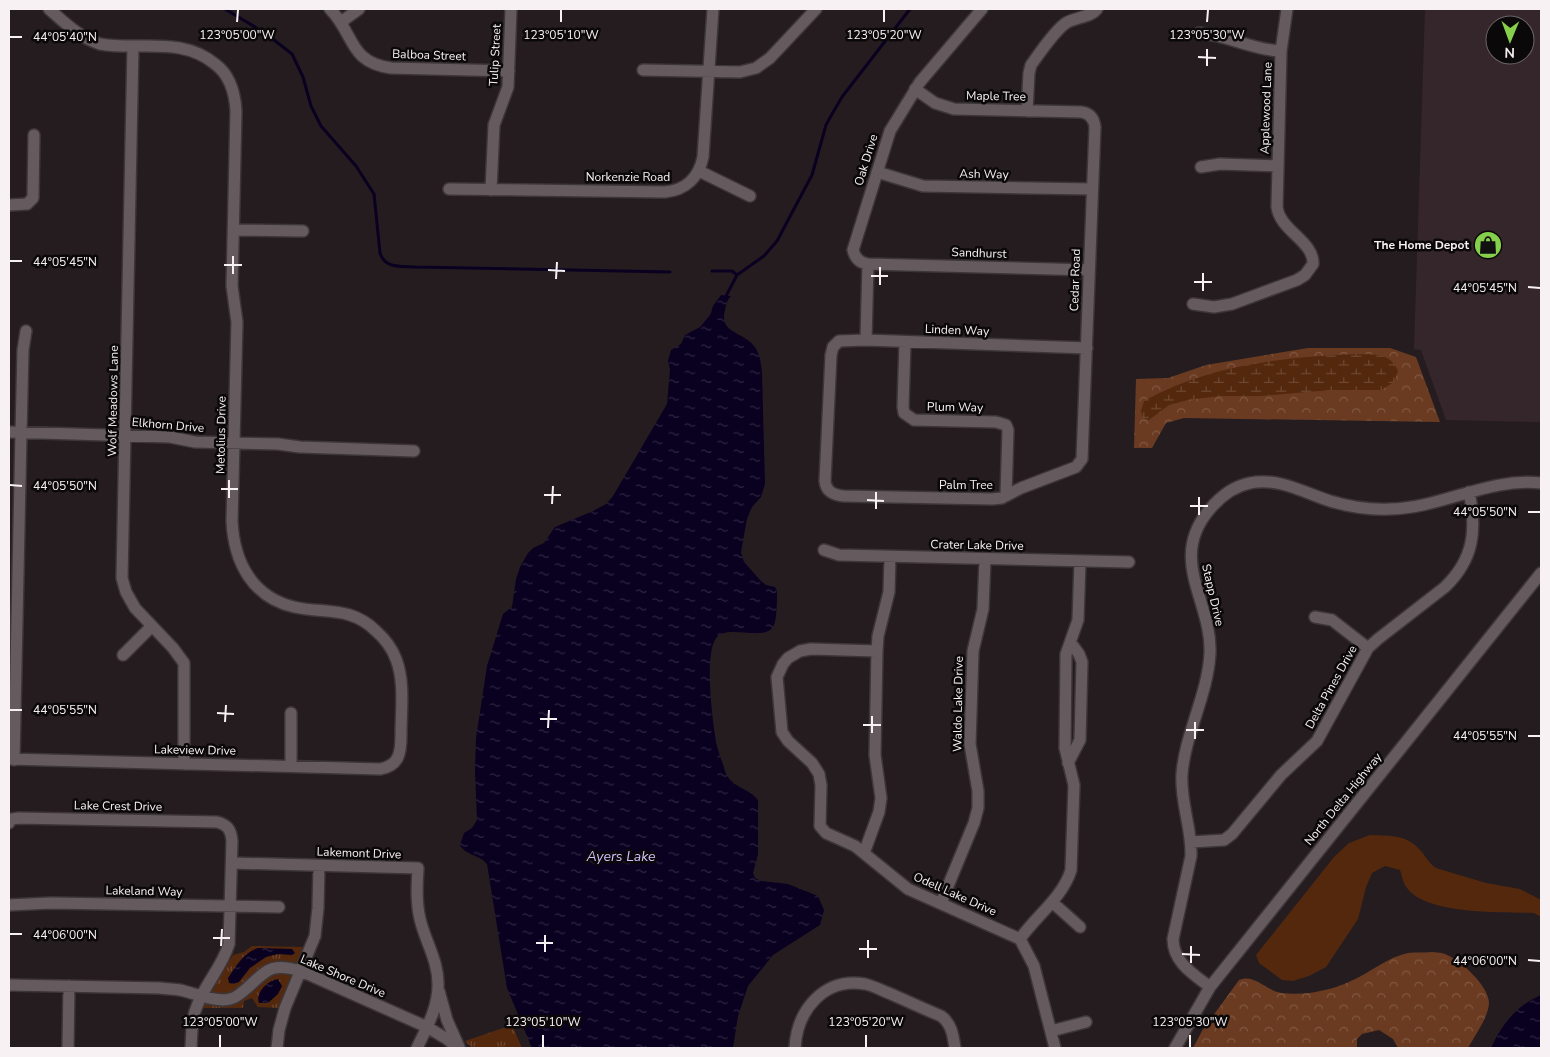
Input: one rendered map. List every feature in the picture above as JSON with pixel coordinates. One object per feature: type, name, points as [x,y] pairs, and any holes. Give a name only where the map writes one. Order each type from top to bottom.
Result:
[{"type":"street","name":"Metolius Drive","points":[[49,9],[76,32],[91,41],[108,45],[170,46],[194,50],[219,67],[228,80],[234,95],[236,111],[232,286],[237,322],[233,539],[240,563],[252,582],[272,598],[293,607],[343,612],[370,624],[386,640],[396,658],[402,682],[401,752],[396,762],[380,769]]},
{"type":"street","name":"Balboa Street","points":[[330,9],[342,22],[357,52],[371,63],[380,67],[509,71]]},
{"type":"street","points":[[342,22],[359,9]]},
{"type":"street","name":"Tulip Street","points":[[491,190],[495,118],[507,93],[511,9]]},
{"type":"street","points":[[713,9],[703,156],[699,171],[750,196]]},
{"type":"street","points":[[643,70],[740,72],[756,68],[770,58],[816,9]]},
{"type":"street","name":"Oak Drive","points":[[868,264],[858,260],[853,250],[888,134],[915,89],[982,9]]},
{"type":"street","points":[[1027,111],[1031,65],[1062,25],[1095,12],[1097,9]]},
{"type":"street","name":"Applewood Lane","points":[[1193,304],[1214,307],[1241,302],[1297,280],[1310,270],[1312,264],[1311,253],[1281,219],[1278,213],[1281,51],[1287,9]]},
{"type":"street","name":"Applewood Lane","points":[[1200,33],[1219,36],[1259,49],[1281,51]]},
{"type":"street","name":"Wolf Meadows Lane","points":[[133,46],[122,578],[123,586],[130,601],[151,627],[173,648],[184,663],[184,764]]},
{"type":"street","name":"Maple Tree","points":[[915,89],[935,103],[947,108],[961,110],[1081,112]]},
{"type":"street","name":"Cedar Road","points":[[1081,112],[1088,114],[1094,124],[1083,456]]},
{"type":"street","points":[[9,205],[27,204],[33,198],[34,135]]},
{"type":"street","name":"Applewood Lane","points":[[1201,167],[1220,164],[1278,166]]},
{"type":"street","name":"Norkenzie Road","points":[[449,189],[665,192],[681,188],[692,180],[699,171]]},
{"type":"street","name":"Ash Way","points":[[877,172],[923,186],[1092,189]]},
{"type":"street","points":[[234,230],[303,231]]},
{"type":"street","points":[[866,340],[868,264]]},
{"type":"street","name":"Sandhurst","points":[[868,264],[1089,270]]},
{"type":"street","points":[[11,760],[23,350],[26,331]]},
{"type":"street","name":"Linden Way","points":[[836,495],[828,490],[825,481],[832,351],[839,341],[866,340],[1087,348]]},
{"type":"street","name":"Plum Way","points":[[905,342],[904,413],[914,420],[996,422],[1006,425],[1008,430],[1006,496]]},
{"type":"street","name":"Elkhorn Drive","points":[[9,432],[170,436],[195,442],[414,451]]},
{"type":"street","name":"Palm Tree","points":[[836,495],[988,500],[1006,496],[1017,489],[1076,467],[1081,462],[1083,456]]},
{"type":"street","name":"Stapp Drive","points":[[1210,987],[1182,964],[1175,954],[1173,944],[1174,928],[1189,866],[1191,842],[1182,791],[1182,774],[1207,678],[1210,651],[1209,635],[1193,576],[1191,558],[1198,527],[1208,510],[1230,490],[1262,481],[1280,484],[1347,505],[1376,509],[1414,507],[1469,492],[1517,482],[1541,483]]},
{"type":"street","name":"Delta Pines Drive","points":[[1191,842],[1224,840],[1232,834],[1281,775],[1317,741],[1368,648],[1445,587],[1460,570],[1468,555],[1473,536],[1473,517],[1469,492]]},
{"type":"street","name":"Crater Lake Drive","points":[[824,550],[839,555],[1130,562]]},
{"type":"street","points":[[864,853],[879,812],[881,798],[881,787],[875,755],[877,651],[878,636],[889,592],[890,557]]},
{"type":"street","name":"Waldo Lake Drive","points":[[941,903],[978,808],[978,792],[970,744],[973,650],[983,609],[985,559]]},
{"type":"street","points":[[1055,1048],[1034,966],[1020,939],[1067,882],[1072,865],[1074,785],[1064,743],[1066,654],[1078,620],[1080,561]]},
{"type":"street","name":"North Delta Highway","points":[[1175,1048],[1210,987],[1541,573]]},
{"type":"street","points":[[1315,617],[1332,620],[1368,648]]},
{"type":"street","points":[[123,655],[151,627]]},
{"type":"street","points":[[1068,763],[1080,740],[1082,662],[1080,654],[1071,644]]},
{"type":"street","name":"Odell Lake Drive","points":[[877,651],[811,649],[800,651],[788,657],[779,670],[776,682],[784,735],[812,763],[819,774],[821,784],[820,826],[826,833],[864,853],[903,886],[1020,939]]},
{"type":"street","points":[[290,766],[291,713]]},
{"type":"street","name":"Lakeview Drive","points":[[11,760],[380,769]]},
{"type":"street","name":"Lake Crest Drive","points":[[9,823],[19,818],[217,822],[228,827],[232,835],[232,863]]},
{"type":"street","points":[[191,1048],[193,1015],[227,951],[230,938],[232,863]]},
{"type":"street","name":"Lakemont Drive","points":[[232,863],[418,868],[417,898],[420,919],[436,966],[438,987],[434,1008],[417,1048]]},
{"type":"street","points":[[277,1048],[279,1030],[286,1008],[310,951],[317,928],[319,866]]},
{"type":"street","name":"Lakeland Way","points":[[9,905],[26,906],[51,902],[278,907]]},
{"type":"street","points":[[1052,902],[1080,927]]},
{"type":"street","name":"Lake Shore Drive","points":[[9,985],[160,988],[202,995],[218,1000],[227,1000],[237,996],[272,968],[286,966],[427,1028],[459,1048]]},
{"type":"street","points":[[795,1048],[799,1025],[808,1006],[821,994],[832,988],[849,984],[872,986],[941,1016],[947,1021],[956,1048]]},
{"type":"street","points":[[68,1048],[69,986]]},
{"type":"street","points":[[438,987],[447,1020],[459,1048]]},
{"type":"street","points":[[1051,1031],[1086,1022]]},
{"type":"shaded area","points":[[1425,9],[1541,9],[1541,422],[1446,420],[1421,350],[1414,349]]},
{"type":"green space","points":[[1308,348],[1390,348],[1416,357],[1440,422],[1184,418],[1166,423],[1152,448],[1134,448],[1136,379],[1168,378],[1206,365]]},
{"type":"green space","points":[[1357,354],[1376,355],[1391,360],[1398,371],[1394,382],[1381,390],[1330,390],[1260,396],[1220,396],[1188,400],[1169,405],[1149,420],[1143,418],[1141,411],[1144,401],[1194,379],[1221,371],[1275,361]]},
{"type":"green space","points":[[1370,835],[1408,840],[1436,868],[1486,883],[1520,889],[1541,900],[1541,917],[1534,913],[1485,912],[1448,908],[1431,903],[1417,897],[1407,888],[1400,870],[1385,866],[1372,873],[1366,887],[1358,919],[1326,967],[1309,976],[1293,981],[1282,980],[1259,963],[1256,955],[1334,857],[1349,843]]},
{"type":"green space","points":[[252,946],[304,947],[279,1008],[258,1007],[252,998],[244,1001],[243,1008],[201,1008],[233,955],[244,952]]},
{"type":"green space","points":[[1432,952],[1445,954],[1453,958],[1473,975],[1488,996],[1489,1003],[1486,1015],[1468,1048],[1398,1048],[1393,1039],[1379,1030],[1362,1034],[1357,1039],[1357,1048],[1193,1048],[1202,1031],[1239,980],[1250,979],[1281,993],[1309,993],[1348,982],[1401,955]]},
{"type":"green space","points":[[512,1025],[522,1048],[472,1048],[465,1041]]},
{"type":"water","name":"Ayers Lake","points":[[721,295],[731,296],[725,308],[725,324],[754,346],[761,362],[765,484],[761,497],[752,507],[747,519],[741,552],[744,562],[761,581],[766,585],[775,587],[777,599],[775,622],[770,630],[763,633],[723,633],[717,637],[713,645],[710,690],[715,736],[728,777],[758,801],[758,854],[753,873],[755,878],[761,881],[788,884],[818,896],[824,910],[820,925],[773,955],[748,986],[738,1016],[733,1048],[532,1048],[507,988],[487,864],[465,851],[460,845],[464,833],[472,828],[477,820],[476,738],[487,666],[503,614],[512,607],[516,579],[528,553],[533,548],[544,543],[555,527],[593,511],[606,504],[613,496],[667,404],[670,370],[668,361],[671,350],[681,344],[685,335],[700,327],[710,315],[713,306]]},
{"type":"water","points":[[258,948],[292,949],[295,953],[292,955],[278,954],[266,957],[250,968],[239,982],[229,983],[228,978],[241,960]]},
{"type":"water","points":[[278,979],[282,986],[278,994],[268,1003],[259,1003],[259,995],[263,988],[270,982]]},
{"type":"water","points":[[1541,995],[1541,1048],[1491,1048],[1500,1031],[1517,1010]]},
{"type":"waterway","points":[[225,9],[265,33],[292,54],[303,77],[311,106],[321,126],[356,166],[374,194],[380,253],[386,262],[394,266],[415,267],[670,272]]},
{"type":"waterway","points":[[737,275],[764,256],[777,241],[812,175],[826,125],[832,114],[842,97],[910,9]]},
{"type":"waterway","points":[[712,271],[732,271],[737,275],[726,296]]},
{"type":"place","name":"The Home Depot","points":[[1488,245]]}]
